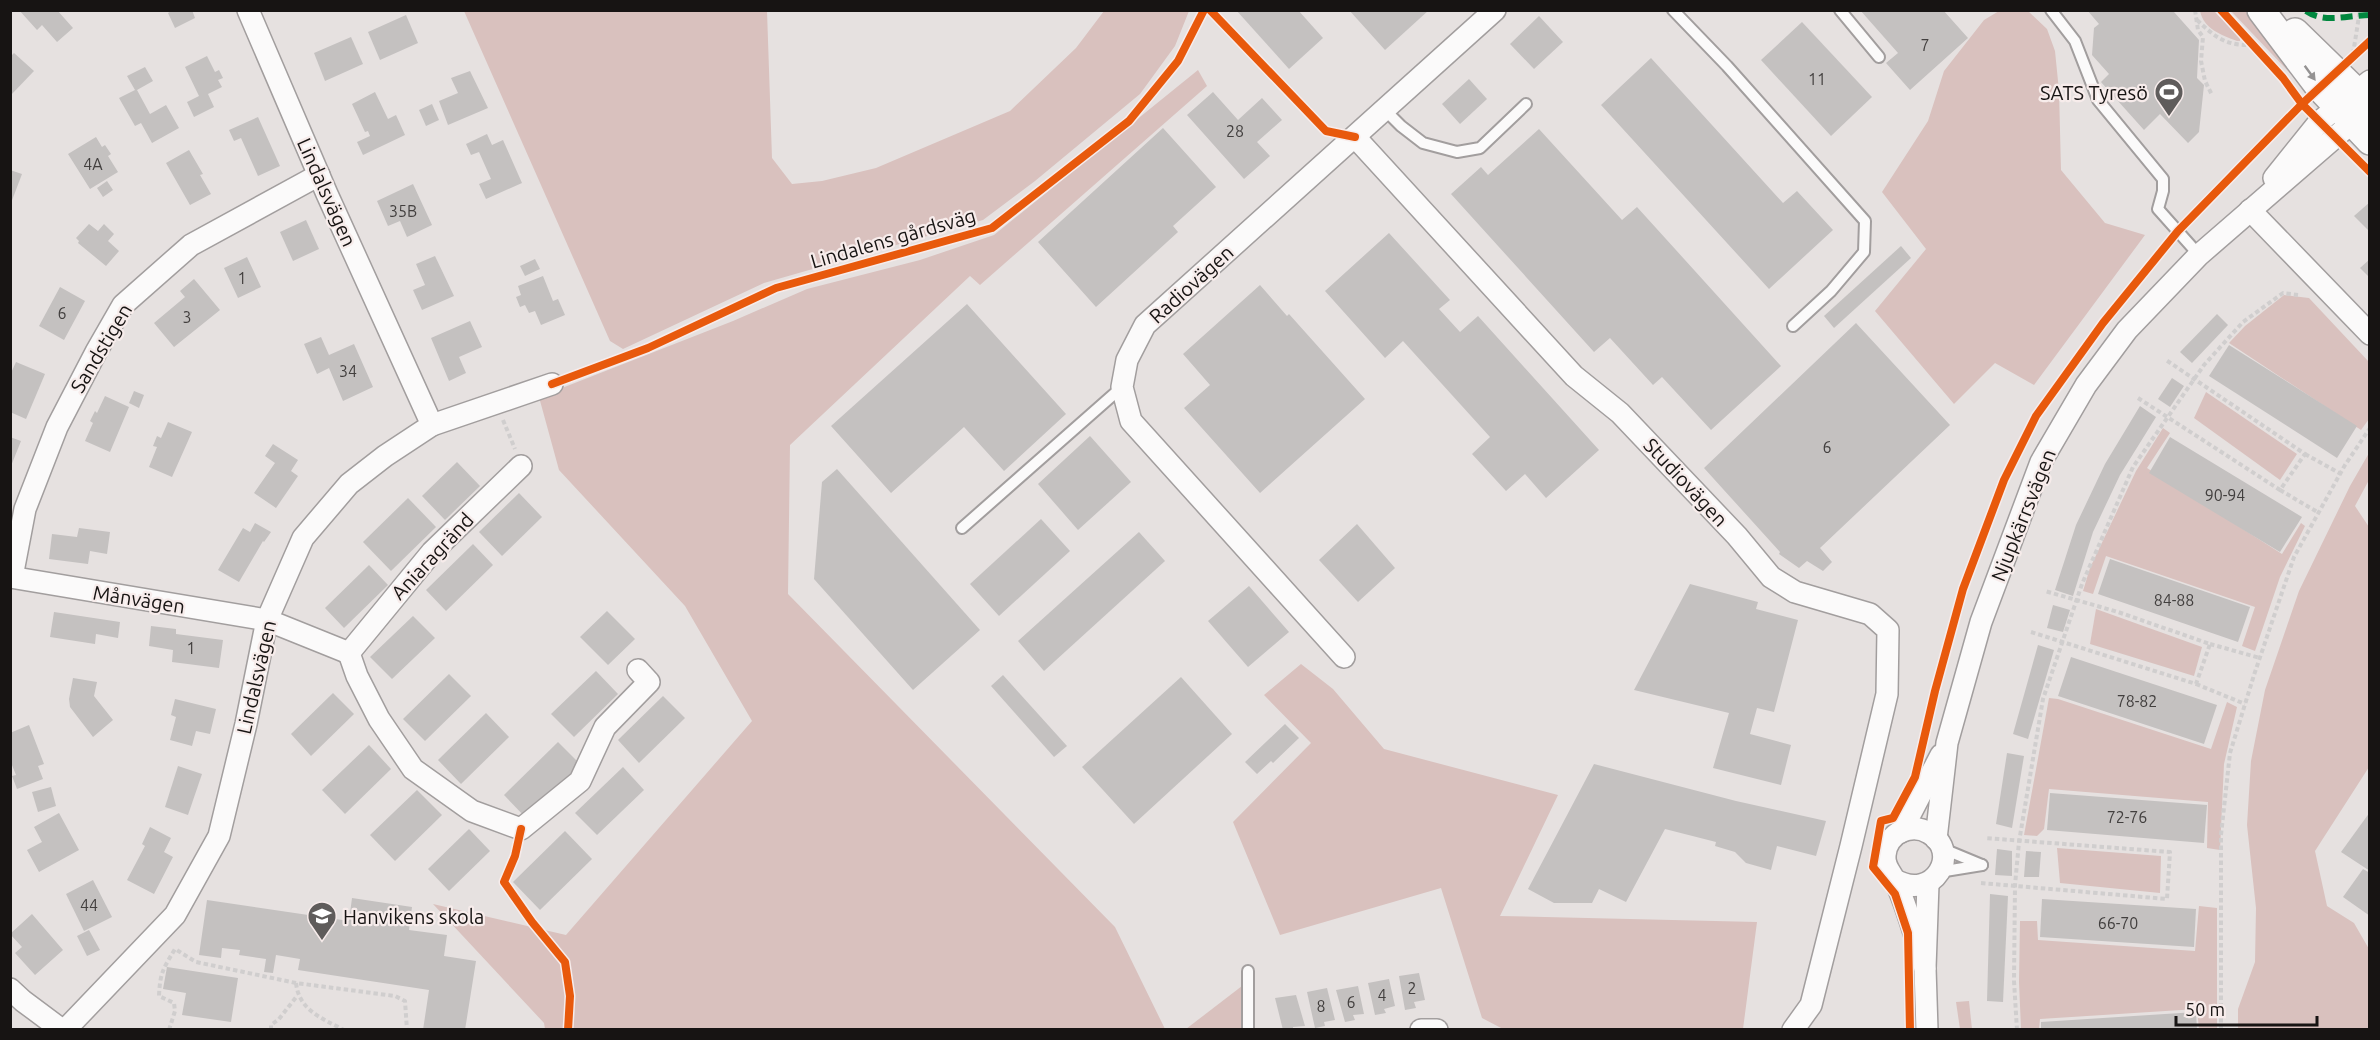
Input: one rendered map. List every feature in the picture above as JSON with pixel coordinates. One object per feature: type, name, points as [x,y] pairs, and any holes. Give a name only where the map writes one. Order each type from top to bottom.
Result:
[{"type":"street","name":"Lindalsvägen","points":[[63,1029],[175,915],[219,836],[246,723],[267,620],[303,538],[350,484],[385,456],[432,425],[319,175],[248,10]]},
{"type":"street","name":"Radiovägen","points":[[1344,657],[1131,421],[1122,387],[1127,360],[1145,325],[1494,10]]},
{"type":"street","points":[[2261,10],[2361,108]]},
{"type":"street","points":[[2273,10],[2344,62],[2361,108]]},
{"type":"street","name":"Njupkärrsvägen","points":[[1927,1029],[1925,968],[1933,878],[1943,857],[1939,843],[1947,743],[1981,622],[2041,462],[2086,385],[2127,330],[2199,255],[2250,210],[2319,122],[2361,108]]},
{"type":"street","name":"Studiovägen","points":[[1355,137],[1574,376],[1620,413],[1737,536],[1771,577],[1795,592],[1870,614],[1888,630],[1887,694],[1851,846],[1811,1005],[1793,1029]]},
{"type":"street","name":"Sandstigen","points":[[11,577],[25,509],[57,427],[123,305],[191,245],[319,175]]},
{"type":"street","points":[[2250,210],[2370,334]]},
{"type":"street","points":[[432,425],[552,384]]},
{"type":"street","name":"Aniaragränd","points":[[349,652],[432,552],[521,466]]},
{"type":"street","name":"Månvägen","points":[[11,577],[267,620]]},
{"type":"street","points":[[267,620],[349,652],[357,676],[379,719],[413,769],[472,811],[521,829],[580,781],[605,727],[644,676]]},
{"type":"street","name":"Njupkärrsvägen","points":[[1925,968],[1890,872],[1888,845],[1897,834],[1947,743]]},
{"type":"street","points":[[1851,846],[1920,829],[1939,843]]},
{"type":"street","points":[[1851,846],[1874,856],[1890,872],[1912,887],[1933,878]]},
{"type":"street","points":[[10,989],[63,1029]]},
{"type":"street","points":[[1421,1029],[1437,1029]]},
{"type":"lane","points":[[1673,10],[1727,66],[1865,221],[1864,252],[1831,291],[1793,326]]},
{"type":"lane","points":[[1840,10],[1879,57]]},
{"type":"lane","points":[[2051,10],[2075,41],[2098,100],[2163,179],[2163,191],[2158,209],[2199,255]]},
{"type":"lane","points":[[1384,110],[1423,143],[1457,152],[1480,148],[1526,104]]},
{"type":"lane","points":[[962,528],[1122,387]]},
{"type":"lane","points":[[1933,878],[1982,865],[1939,843]]},
{"type":"lane","points":[[1248,971],[1248,1029]]},
{"type":"path","points":[[2195,10],[2198,30],[2203,37],[2201,60],[2205,81],[2212,95]]},
{"type":"path","points":[[2344,62],[2360,10]]},
{"type":"path","points":[[2197,20],[2218,39],[2240,45],[2253,45]]},
{"type":"path","points":[[2245,36],[2260,53]]},
{"type":"path","points":[[2344,62],[2361,48]]},
{"type":"path","points":[[2017,1029],[2014,981],[2015,885],[2019,842],[2043,699],[2076,599],[2133,467],[2204,365],[2243,322],[2283,292],[2298,295]]},
{"type":"path","points":[[2166,360],[2305,454],[2341,474]]},
{"type":"path","points":[[2138,398],[2319,513]]},
{"type":"path","points":[[495,403],[521,466]]},
{"type":"path","points":[[2221,1029],[2221,835],[2230,753],[2294,557],[2370,428]]},
{"type":"path","points":[[2280,490],[2305,454]]},
{"type":"path","points":[[2044,591],[2076,599],[2210,644],[2260,658]]},
{"type":"path","points":[[2031,632],[2196,684],[2245,704]]},
{"type":"path","points":[[2196,684],[2210,644]]},
{"type":"path","points":[[1981,883],[2168,899],[2170,852],[1985,838]]},
{"type":"path","points":[[169,1029],[175,1011],[174,1003],[159,996],[161,972],[175,949],[196,962],[296,983],[395,996],[405,1001],[407,1029]]},
{"type":"path","points":[[296,983],[297,996],[315,1016],[344,1029]]},
{"type":"path","points":[[271,1029],[271,1025],[279,1019],[297,996]]},
{"type":"shaded area","points":[[464,11],[767,11],[772,158],[792,184],[822,181],[876,168],[1010,111],[1076,48],[1104,11],[1189,11],[1175,46],[1140,94],[1035,181],[983,220],[764,283],[623,349],[610,341]]},
{"type":"shaded area","points":[[1999,11],[2028,11],[2047,29],[2055,51],[2059,91],[2061,170],[2105,223],[2145,235],[2034,385],[1995,363],[1954,404],[1875,311],[1926,249],[1882,192],[1928,121],[1944,71],[1984,20]]},
{"type":"shaded area","points":[[2200,11],[2214,11],[2240,38],[2240,41],[2219,34],[2209,27]]},
{"type":"shaded area","points":[[2231,11],[2245,11],[2311,83],[2305,89]]},
{"type":"shaded area","points":[[1198,70],[1207,86],[980,285],[970,276],[790,445],[788,594],[1115,927],[1165,1029],[545,1029],[544,1023],[433,904],[566,935],[752,721],[685,606],[559,470],[539,397],[733,321],[807,289],[920,260],[994,235]]},
{"type":"shaded area","points":[[2284,295],[2309,298],[2369,362],[2369,419],[2361,430],[2229,343],[2245,326]]},
{"type":"shaded area","points":[[2206,392],[2297,454],[2280,480],[2194,418]]},
{"type":"shaded area","points":[[2163,428],[2170,433],[2147,468],[2282,554],[2301,523],[2305,526],[2280,577],[2255,651],[2242,646],[2255,607],[2106,556],[2093,594],[2083,591],[2090,568],[2136,471]]},
{"type":"shaded area","points":[[2369,453],[2369,480],[2355,506],[2369,527],[2369,767],[2315,851],[2327,906],[2354,923],[2369,949],[2369,1029],[2238,1029],[2238,1009],[2255,962],[2256,908],[2247,825],[2251,761],[2265,690],[2299,591],[2350,486]]},
{"type":"shaded area","points":[[2096,609],[2202,647],[2194,676],[2090,644]]},
{"type":"shaded area","points":[[1301,664],[1333,689],[1384,749],[1558,795],[1500,916],[1757,922],[1743,1029],[1503,1029],[1482,1018],[1441,888],[1280,935],[1233,822],[1311,743],[1264,695]]},
{"type":"shaded area","points":[[2049,698],[2211,749],[2227,702],[2237,707],[2224,764],[2220,850],[2207,848],[2208,802],[2049,789],[2044,829],[2037,836],[2024,835]]},
{"type":"shaded area","points":[[2057,848],[2161,856],[2160,893],[2060,883]]},
{"type":"shaded area","points":[[2199,906],[2217,908],[2217,1029],[2199,1029],[2197,1009],[2040,1019],[2039,1029],[2021,1029],[2020,921],[2037,921],[2038,940],[2195,951]]},
{"type":"shaded area","points":[[1242,986],[1243,1029],[1186,1029]]},
{"type":"shaded area","points":[[1969,1001],[1972,1029],[1960,1029],[1956,1002]]},
{"type":"building","points":[[19,10],[57,10],[73,28],[57,42],[42,25],[37,30]]},
{"type":"building","points":[[173,10],[192,10],[195,18],[175,28],[168,13]]},
{"type":"building","points":[[1236,10],[1298,10],[1323,38],[1289,69]]},
{"type":"building","points":[[1349,10],[1429,10],[1385,50]]},
{"type":"building","points":[[1860,10],[1943,10],[1968,38],[1910,90],[1886,63],[1898,53]]},
{"type":"building","points":[[2087,10],[2174,12],[2199,40],[2197,78],[2204,85],[2199,132],[2188,143],[2160,114],[2144,130],[2101,82],[2109,74],[2092,55],[2094,28],[2099,24]]},
{"type":"building","points":[[406,15],[418,43],[380,60],[368,32]]},
{"type":"building","points":[[1539,16],[1563,42],[1534,69],[1510,44]]},
{"type":"building","points":[[1802,22],[1872,97],[1831,136],[1761,60]]},
{"type":"building","points":[[351,37],[363,64],[325,81],[314,53]]},
{"type":"building","points":[[14,53],[34,71],[10,96],[10,57]]},
{"type":"building","points":[[207,56],[215,72],[219,70],[223,78],[218,80],[222,87],[208,94],[214,107],[194,117],[187,102],[199,96],[185,67]]},
{"type":"building","points":[[1651,58],[1783,203],[1797,191],[1833,230],[1769,289],[1601,105]]},
{"type":"building","points":[[145,67],[153,81],[137,90],[150,114],[166,105],[179,128],[152,143],[141,123],[135,126],[119,98],[135,90],[127,76]]},
{"type":"building","points":[[470,71],[488,108],[448,125],[439,101],[458,93],[451,78]]},
{"type":"building","points":[[1469,79],[1487,99],[1460,124],[1442,104]]},
{"type":"building","points":[[375,92],[388,119],[396,115],[405,135],[363,155],[357,142],[370,136],[368,131],[365,132],[352,104]]},
{"type":"building","points":[[1213,92],[1238,120],[1262,98],[1282,120],[1257,142],[1270,156],[1244,179],[1187,115]]},
{"type":"building","points":[[432,104],[439,120],[426,126],[419,110]]},
{"type":"building","points":[[258,117],[280,166],[258,176],[241,138],[234,141],[229,130]]},
{"type":"building","points":[[1163,128],[1216,187],[1173,226],[1178,232],[1096,307],[1038,242]]},
{"type":"building","points":[[1539,129],[1622,220],[1637,207],[1781,366],[1711,430],[1662,377],[1653,385],[1610,338],[1594,352],[1451,194],[1481,167],[1488,175]]},
{"type":"building","points":[[487,134],[492,145],[503,140],[522,183],[486,199],[479,184],[491,179],[479,152],[471,155],[466,144]]},
{"type":"building","points":[[96,137],[102,147],[105,145],[111,154],[108,156],[118,172],[90,189],[68,154]]},
{"type":"building","points":[[189,150],[211,194],[190,205],[166,163]]},
{"type":"building","points":[[10,170],[22,174],[11,203],[10,203]]},
{"type":"building","points":[[107,181],[113,190],[103,197],[97,188]]},
{"type":"building","points":[[413,184],[432,225],[407,237],[400,221],[388,226],[377,201]]},
{"type":"building","points":[[2370,202],[2370,232],[2354,216]]},
{"type":"building","points":[[306,220],[319,249],[293,261],[280,232]]},
{"type":"building","points":[[89,224],[98,231],[104,224],[114,234],[108,241],[119,251],[106,266],[78,243],[76,238]]},
{"type":"building","points":[[1389,233],[1450,300],[1439,309],[1460,332],[1478,316],[1599,450],[1546,498],[1525,474],[1506,491],[1472,454],[1490,437],[1403,341],[1385,358],[1325,291]]},
{"type":"building","points":[[1901,246],[1911,258],[1834,328],[1824,316]]},
{"type":"building","points":[[435,256],[454,296],[422,310],[413,290],[425,285],[416,264]]},
{"type":"building","points":[[247,257],[261,287],[238,298],[224,268]]},
{"type":"building","points":[[535,259],[540,269],[525,276],[520,266]]},
{"type":"building","points":[[2370,259],[2370,278],[2360,268]]},
{"type":"building","points":[[543,276],[553,301],[558,299],[565,315],[541,325],[535,311],[529,313],[525,305],[520,307],[516,297],[521,295],[518,286]]},
{"type":"building","points":[[194,279],[220,310],[174,347],[154,323],[185,297],[180,291]]},
{"type":"building","points":[[1260,285],[1365,399],[1260,493],[1184,408],[1210,385],[1183,354]]},
{"type":"building","points":[[60,287],[85,301],[64,340],[39,326]]},
{"type":"building","points":[[967,304],[1066,414],[1004,471],[964,427],[891,493],[831,426]]},
{"type":"building","points":[[2217,314],[2228,325],[2192,363],[2180,352]]},
{"type":"building","points":[[470,321],[482,347],[459,357],[466,373],[449,381],[431,338]]},
{"type":"building","points":[[1856,323],[1950,425],[1820,548],[1832,562],[1823,571],[1807,561],[1799,568],[1779,554],[1780,552],[1704,468]]},
{"type":"building","points":[[321,337],[329,355],[354,344],[373,387],[343,401],[329,368],[317,374],[304,344]]},
{"type":"building","points":[[2229,345],[2357,426],[2337,458],[2209,376]]},
{"type":"building","points":[[16,362],[45,374],[26,419],[10,412],[10,375]]},
{"type":"building","points":[[2172,378],[2184,386],[2170,407],[2158,399]]},
{"type":"building","points":[[134,391],[144,395],[139,408],[129,403]]},
{"type":"building","points":[[105,396],[129,407],[110,452],[85,441],[93,423],[90,421],[95,411],[97,413]]},
{"type":"building","points":[[2140,406],[2156,417],[2120,475],[2093,532],[2073,596],[2055,590],[2076,525],[2105,464]]},
{"type":"building","points":[[168,422],[192,432],[172,477],[149,467],[157,447],[153,446],[157,436],[161,438]]},
{"type":"building","points":[[1090,436],[1131,482],[1078,530],[1038,484]]},
{"type":"building","points":[[10,437],[21,441],[11,466],[10,466]]},
{"type":"building","points":[[2170,437],[2302,517],[2280,552],[2149,473]]},
{"type":"building","points":[[273,444],[298,460],[291,471],[298,476],[276,508],[254,493],[275,463],[265,456]]},
{"type":"building","points":[[457,462],[480,486],[445,520],[422,496]]},
{"type":"building","points":[[837,469],[980,630],[913,690],[814,579],[822,482]]},
{"type":"building","points":[[519,493],[542,517],[502,556],[479,532]]},
{"type":"building","points":[[408,498],[436,527],[391,571],[363,542]]},
{"type":"building","points":[[1041,519],[1070,551],[999,616],[970,584]]},
{"type":"building","points":[[255,523],[271,532],[263,541],[239,582],[218,570],[243,528],[250,532]]},
{"type":"building","points":[[1357,524],[1395,568],[1358,602],[1319,560]]},
{"type":"building","points":[[79,528],[110,532],[107,554],[90,551],[88,564],[49,559],[52,534],[77,537]]},
{"type":"building","points":[[1139,532],[1165,561],[1044,671],[1018,641]]},
{"type":"building","points":[[473,544],[493,565],[446,611],[426,590]]},
{"type":"building","points":[[2110,559],[2250,607],[2238,642],[2098,594]]},
{"type":"building","points":[[369,565],[388,585],[344,628],[325,608]]},
{"type":"building","points":[[1690,584],[1758,602],[1756,609],[1798,620],[1774,712],[1757,708],[1750,734],[1791,745],[1781,785],[1713,768],[1729,713],[1634,690]]},
{"type":"building","points":[[1249,586],[1289,632],[1248,667],[1208,621]]},
{"type":"building","points":[[2053,605],[2070,610],[2063,632],[2047,628]]},
{"type":"building","points":[[607,611],[635,639],[608,665],[580,637]]},
{"type":"building","points":[[54,612],[120,622],[118,638],[96,634],[95,644],[50,637]]},
{"type":"building","points":[[413,616],[435,638],[392,679],[370,657]]},
{"type":"building","points":[[151,626],[176,629],[176,634],[223,640],[219,668],[172,662],[173,650],[149,646]]},
{"type":"building","points":[[2038,645],[2054,650],[2028,739],[2013,734]]},
{"type":"building","points":[[2071,657],[2217,705],[2204,744],[2058,696]]},
{"type":"building","points":[[596,671],[618,694],[574,737],[551,714]]},
{"type":"building","points":[[449,674],[471,696],[425,741],[403,719]]},
{"type":"building","points":[[1003,675],[1067,746],[1054,757],[991,686]]},
{"type":"building","points":[[1181,677],[1232,734],[1134,824],[1082,767]]},
{"type":"building","points":[[73,678],[97,682],[94,696],[113,720],[93,737],[70,707],[69,699]]},
{"type":"building","points":[[333,693],[354,714],[311,756],[291,734]]},
{"type":"building","points":[[663,696],[685,718],[639,763],[618,740]]},
{"type":"building","points":[[175,699],[216,709],[210,734],[196,731],[192,746],[170,740],[176,717],[171,715]]},
{"type":"building","points":[[486,713],[509,737],[461,784],[438,760]]},
{"type":"building","points":[[1285,724],[1299,738],[1273,763],[1271,761],[1257,774],[1245,762]]},
{"type":"building","points":[[29,725],[44,764],[38,766],[43,779],[17,789],[12,776],[16,775],[10,760],[10,733]]},
{"type":"building","points":[[558,742],[582,766],[527,819],[504,795]]},
{"type":"building","points":[[369,745],[391,769],[345,814],[322,790]]},
{"type":"building","points":[[2007,753],[2024,756],[2012,828],[1996,824]]},
{"type":"building","points":[[1594,764],[1736,801],[1826,821],[1816,856],[1777,846],[1771,870],[1746,863],[1735,852],[1715,846],[1716,842],[1665,829],[1626,902],[1599,889],[1592,903],[1554,903],[1528,889]]},
{"type":"building","points":[[178,766],[202,774],[188,815],[165,807]]},
{"type":"building","points":[[623,767],[644,790],[597,835],[575,813]]},
{"type":"building","points":[[51,787],[56,806],[38,812],[32,792]]},
{"type":"building","points":[[417,790],[442,815],[395,861],[370,835]]},
{"type":"building","points":[[2050,793],[2207,805],[2204,843],[2047,830]]},
{"type":"building","points":[[2370,812],[2370,871],[2341,852]]},
{"type":"building","points":[[59,813],[79,850],[39,872],[27,850],[42,842],[34,827]]},
{"type":"building","points":[[150,827],[171,838],[164,852],[173,857],[154,894],[127,880],[145,846],[142,844]]},
{"type":"building","points":[[469,829],[490,851],[449,891],[428,869]]},
{"type":"building","points":[[565,831],[592,859],[540,910],[513,882]]},
{"type":"building","points":[[1997,849],[2012,851],[2012,876],[1995,875]]},
{"type":"building","points":[[2026,851],[2041,852],[2039,877],[2024,877]]},
{"type":"building","points":[[2363,869],[2370,873],[2370,916],[2343,897]]},
{"type":"building","points":[[93,880],[112,917],[84,931],[66,894]]},
{"type":"building","points":[[1990,894],[2008,896],[2003,1002],[1987,1001]]},
{"type":"building","points":[[352,898],[412,907],[409,930],[447,935],[444,956],[476,961],[465,1030],[423,1030],[429,990],[298,970],[300,959],[276,955],[273,973],[264,972],[266,959],[239,955],[240,950],[222,948],[221,958],[199,955],[207,900],[349,921]]},
{"type":"building","points":[[2042,899],[2196,909],[2194,947],[2040,937]]},
{"type":"building","points":[[32,914],[63,950],[35,975],[15,953],[22,947],[10,934]]},
{"type":"building","points":[[89,930],[100,950],[87,956],[77,936]]},
{"type":"building","points":[[167,967],[238,978],[231,1022],[182,1015],[186,993],[163,989]]},
{"type":"building","points":[[1419,973],[1425,1000],[1414,1002],[1416,1008],[1405,1010],[1399,976]]},
{"type":"building","points":[[1389,979],[1395,1006],[1384,1009],[1386,1013],[1375,1015],[1368,983]]},
{"type":"building","points":[[1358,986],[1364,1014],[1353,1015],[1355,1020],[1345,1022],[1336,990]]},
{"type":"building","points":[[1327,988],[1335,1020],[1324,1022],[1325,1026],[1315,1028],[1307,992]]},
{"type":"building","points":[[1296,995],[1305,1026],[1283,1030],[1275,998]]},
{"type":"building","points":[[2196,1012],[2197,1030],[2041,1030],[2041,1022]]},
{"type":"marked path","points":[[2306,11],[2329,18],[2370,15]]},
{"type":"cycle path","name":"Lindalens gårdsväg","points":[[552,384],[648,348],[776,288],[992,228],[1129,121],[1178,61],[1204,10]]},
{"type":"cycle path","points":[[1210,10],[1326,131],[1355,137]]},
{"type":"cycle path","points":[[2221,10],[2283,78],[2302,104],[2370,172]]},
{"type":"cycle path","points":[[1910,1030],[1908,933],[1895,894],[1873,867],[1881,821],[1893,818],[1915,777],[1935,691],[1963,589],[2004,480],[2036,416],[2103,323],[2178,231],[2302,104],[2370,41]]},
{"type":"cycle path","points":[[521,829],[515,856],[504,882],[532,922],[565,962],[570,996],[568,1030]]},
{"type":"place","name":"SATS Tyresö","points":[[2169,118]]},
{"type":"place","name":"Hanvikens skola","points":[[322,942]]}]
